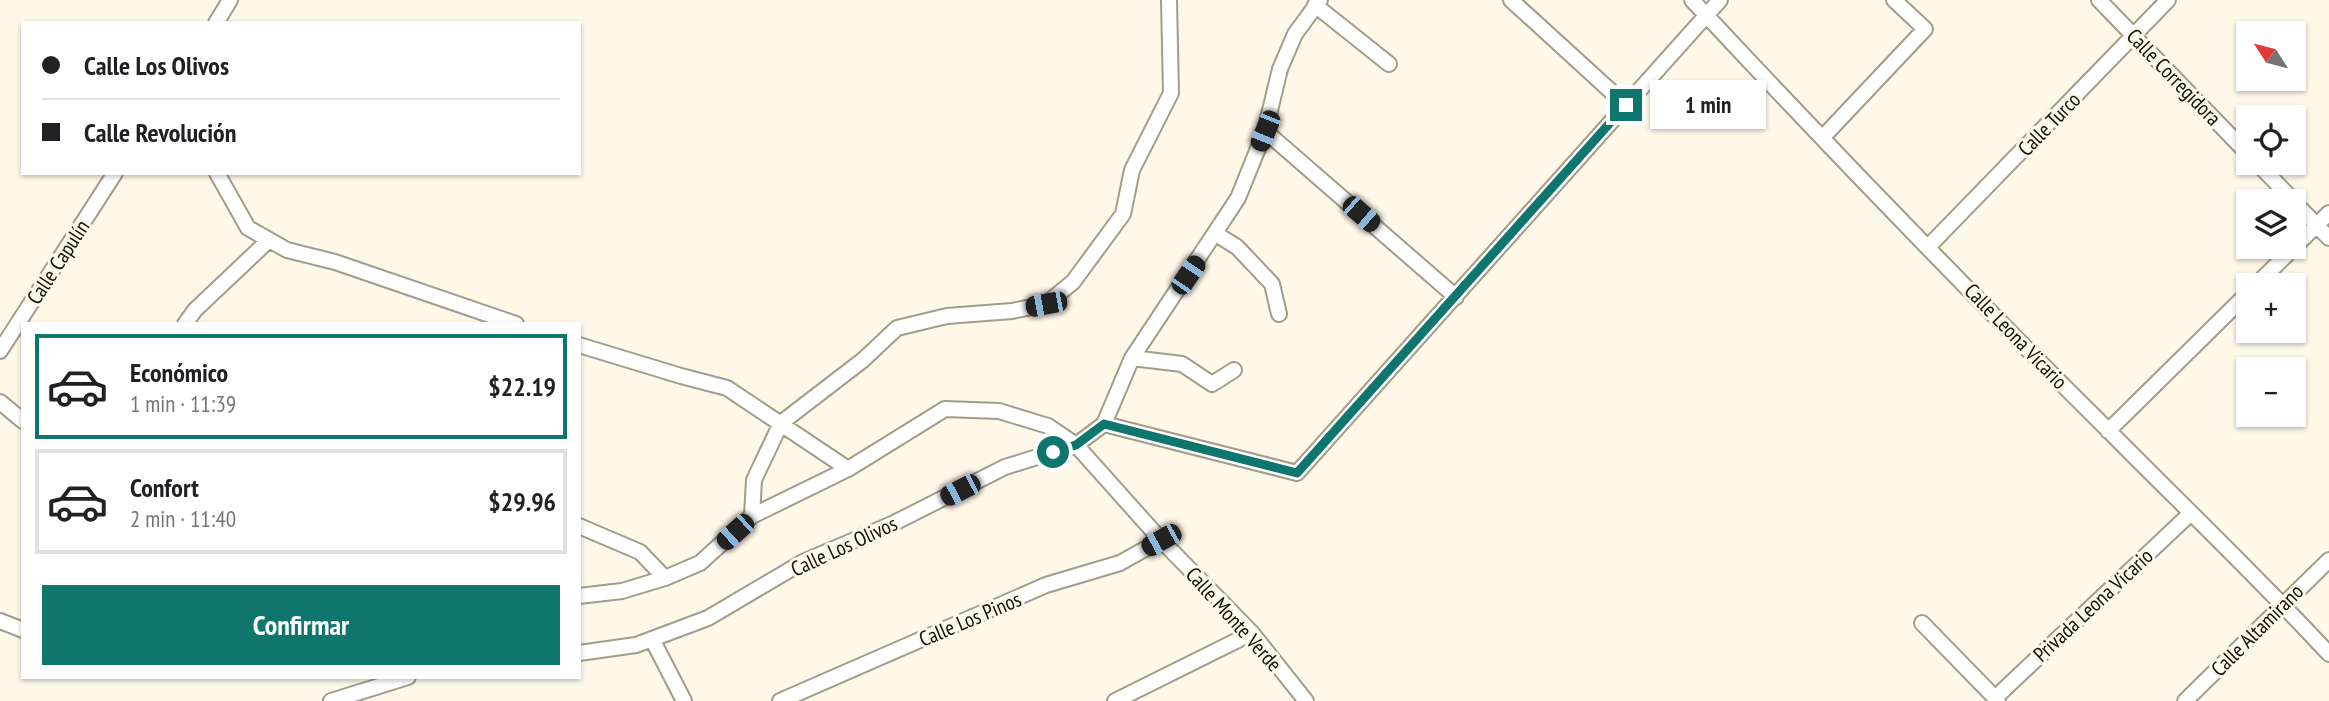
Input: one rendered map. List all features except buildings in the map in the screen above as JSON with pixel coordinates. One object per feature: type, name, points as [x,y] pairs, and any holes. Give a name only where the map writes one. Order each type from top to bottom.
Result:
[{"type":"street","points":[[217,21],[230,0]]},
{"type":"street","points":[[752,516],[754,480],[781,423],[863,360],[897,328],[947,316],[1012,311],[1046,304],[1073,282],[1123,214],[1132,170],[1171,93],[1169,0]]},
{"type":"street","points":[[1511,0],[1626,105]]},
{"type":"street","name":"Calle Leona Vicario","points":[[1692,0],[1928,247],[2329,654]]},
{"type":"street","points":[[1389,64],[1317,3],[1295,34],[1280,69],[1265,131],[1238,198],[1132,358],[1104,424],[1297,473],[1720,0]]},
{"type":"street","points":[[1823,137],[1926,29],[1894,0]]},
{"type":"street","name":"Calle Corregidora","points":[[2099,0],[2236,142]]},
{"type":"street","name":"Calle Turco","points":[[1928,247],[2168,0]]},
{"type":"street","points":[[1265,131],[1456,297]]},
{"type":"street","name":"Calle Capulín","points":[[0,351],[114,175]]},
{"type":"street","points":[[218,175],[247,228],[287,250],[335,262],[510,322]]},
{"type":"street","points":[[2269,175],[2282,189]]},
{"type":"street","points":[[2268,273],[2329,213]]},
{"type":"street","points":[[2306,214],[2329,237]]},
{"type":"street","points":[[1216,234],[1237,247],[1272,284],[1279,314]]},
{"type":"street","points":[[186,322],[195,310],[268,240]]},
{"type":"street","points":[[2108,431],[2236,305]]},
{"type":"street","points":[[581,346],[727,388],[848,469]]},
{"type":"street","points":[[1132,358],[1182,364],[1212,384],[1234,370]]},
{"type":"street","points":[[0,402],[21,419]]},
{"type":"street","name":"Calle Monte Verde","points":[[581,596],[622,591],[665,578],[700,563],[752,516],[848,469],[945,409],[999,411],[1048,426],[1076,445],[1161,540],[1252,634],[1306,701]]},
{"type":"street","name":"Calle Los Olivos","points":[[581,653],[636,645],[708,618],[803,562],[892,524],[1005,467],[1076,445],[1104,424]]},
{"type":"street","name":"Privada Leona Vicario","points":[[1997,699],[2191,513]]},
{"type":"street","points":[[581,527],[640,552],[665,578]]},
{"type":"street","name":"Calle Los Pinos","points":[[780,701],[1046,586],[1120,563],[1161,540]]},
{"type":"street","name":"Calle Altamirano","points":[[2185,701],[2329,559]]},
{"type":"street","points":[[0,621],[21,628]]},
{"type":"street","points":[[1922,624],[1997,699]]},
{"type":"street","points":[[1115,701],[1252,634]]},
{"type":"street","points":[[652,639],[684,701]]},
{"type":"street","points":[[331,701],[402,679]]},
{"type":"route","points":[[1053,452],[1076,445],[1104,424],[1297,473],[1626,105]]}]
